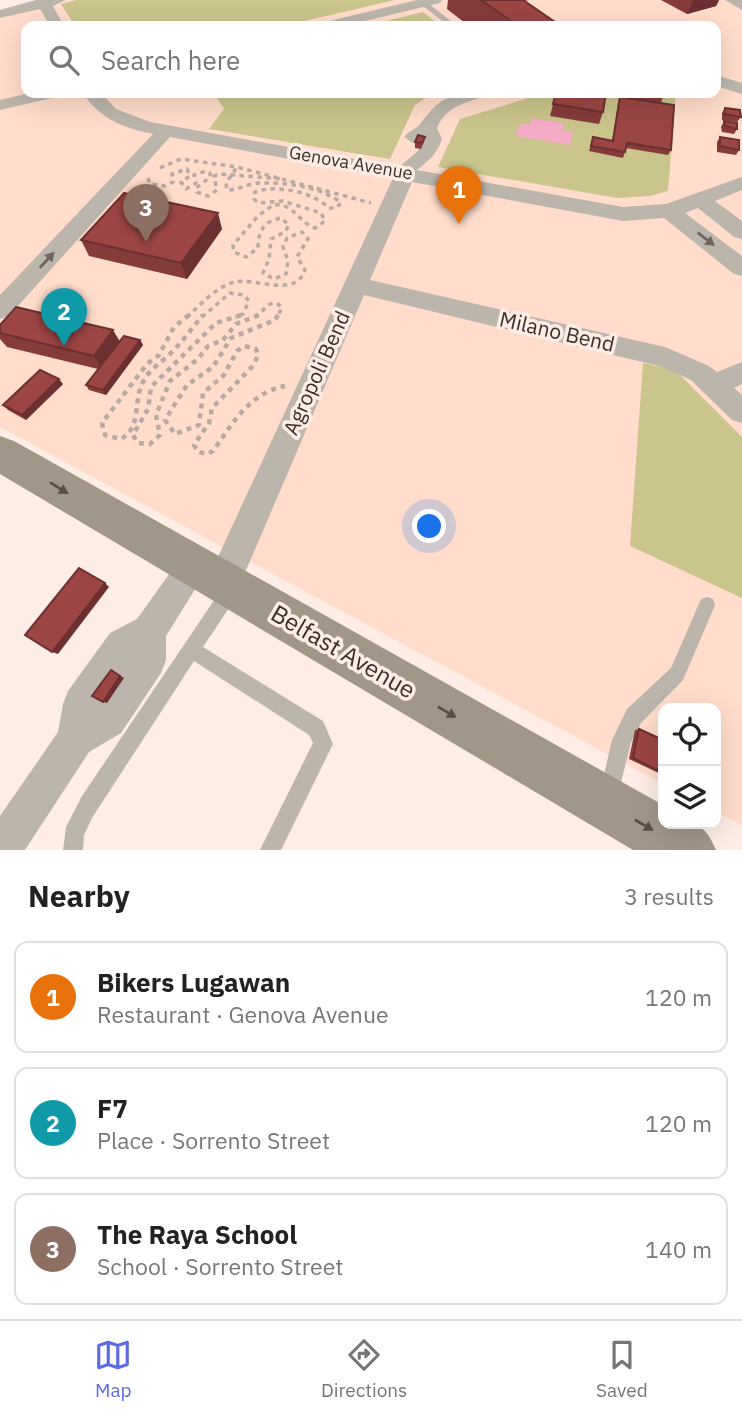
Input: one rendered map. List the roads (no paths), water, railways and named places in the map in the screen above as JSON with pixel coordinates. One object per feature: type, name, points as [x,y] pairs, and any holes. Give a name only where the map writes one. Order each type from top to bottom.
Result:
[{"type":"main road","name":"Belfast Avenue","points":[[0,453],[687,850]]},
{"type":"street","points":[[0,6],[27,0]]},
{"type":"street","points":[[732,0],[742,6]]},
{"type":"street","points":[[0,14],[49,1],[55,21]]},
{"type":"street","points":[[346,21],[426,1]]},
{"type":"street","points":[[0,105],[29,98]]},
{"type":"street","name":"Genova Avenue","points":[[96,98],[106,112],[124,121],[158,129],[409,168],[601,211],[638,214],[670,211],[742,183]]},
{"type":"street","name":"Agropoli Bend","points":[[1,850],[76,739],[108,720],[148,660],[149,631],[216,580],[310,389],[409,168],[425,155],[433,139],[428,128],[434,115],[444,105],[463,98]]},
{"type":"street","points":[[0,282],[158,129]]},
{"type":"street","points":[[0,310],[158,129]]},
{"type":"street","points":[[700,199],[742,232]]},
{"type":"street","points":[[670,211],[742,268]]},
{"type":"street","name":"Milano Bend","points":[[356,285],[666,357],[692,368],[742,412]]},
{"type":"street","points":[[715,386],[742,372]]},
{"type":"lane","points":[[426,1],[448,21]]},
{"type":"lane","points":[[73,850],[71,843],[76,830],[97,790],[192,650],[216,580]]},
{"type":"lane","points":[[607,804],[622,740],[634,716],[677,674],[707,605]]},
{"type":"lane","points":[[192,650],[316,729],[323,744],[270,850]]},
{"type":"place","name":"Bikers Lugawan","points":[[459,224]]},
{"type":"place","name":"The Raya School","points":[[146,242]]},
{"type":"place","name":"F7","points":[[64,346]]}]
